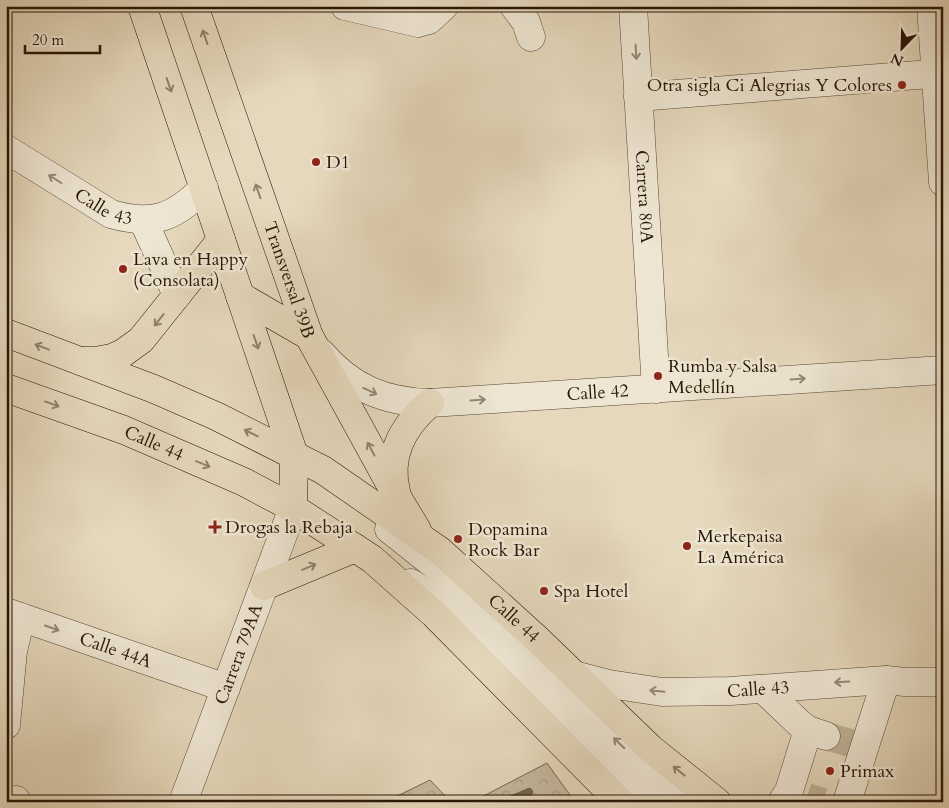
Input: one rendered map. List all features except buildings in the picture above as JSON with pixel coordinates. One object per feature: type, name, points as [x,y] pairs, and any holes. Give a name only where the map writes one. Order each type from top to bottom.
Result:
[{"type":"main road","points":[[142,6],[294,455],[314,501],[354,547],[264,586]]},
{"type":"main road","name":"Transversal 39B","points":[[197,8],[309,336],[399,500],[422,537]]},
{"type":"main road","points":[[77,361],[95,361],[112,358],[132,347],[150,331],[221,240]]},
{"type":"main road","points":[[240,296],[309,336]]},
{"type":"main road","name":"Calle 44","points":[[6,333],[163,393],[216,416],[322,470],[440,551],[530,633],[564,693],[651,749],[717,802]]},
{"type":"main road","name":"Calle 44","points":[[6,388],[124,430],[244,482],[293,508],[354,547],[434,614],[620,802]]},
{"type":"main road","points":[[399,500],[394,473],[398,446],[410,422],[430,404]]},
{"type":"main road","points":[[293,508],[294,455]]},
{"type":"street","points":[[345,6],[418,23],[429,20],[444,6]]},
{"type":"street","points":[[514,6],[526,22],[531,37]]},
{"type":"street","name":"Carrera 80A","points":[[633,6],[656,388]]},
{"type":"street","points":[[931,6],[940,73],[943,182]]},
{"type":"street","points":[[638,97],[940,73]]},
{"type":"street","name":"Calle 43","points":[[6,149],[111,214],[127,219],[160,218],[188,204],[204,188]]},
{"type":"street","points":[[143,220],[177,295]]},
{"type":"street","name":"Calle 42","points":[[309,336],[330,364],[360,386],[393,400],[430,404],[943,370]]},
{"type":"street","name":"Calle 44","points":[[294,455],[451,578],[564,693],[679,802]]},
{"type":"street","name":"Carrera 79AA","points":[[184,802],[293,508]]},
{"type":"street","name":"Calle 44","points":[[354,547],[446,605],[486,643],[564,693],[645,802]]},
{"type":"street","points":[[6,725],[13,651],[14,615]]},
{"type":"street","name":"Calle 44A","points":[[14,615],[226,688]]},
{"type":"street","name":"Calle 43","points":[[564,693],[609,684],[662,692],[730,691],[886,680],[943,682]]},
{"type":"street","points":[[847,802],[859,746],[886,680]]},
{"type":"street","points":[[763,688],[801,725],[817,733],[793,796]]},
{"type":"green space","points":[[547,763],[575,802],[472,802]]},
{"type":"green space","points":[[430,780],[451,802],[385,802]]},
{"type":"waterway","points":[[505,802],[529,792]]},
{"type":"tunnel","points":[[826,736],[854,744]]},
{"type":"tunnel","points":[[807,797],[823,802]]},
{"type":"place","name":"Otra sigla Ci Alegrias Y Colores","points":[[902,85]]},
{"type":"place","name":"D1","points":[[316,162]]},
{"type":"place","name":"Lava en Happy (Consolata)","points":[[123,269]]},
{"type":"place","name":"Rumba y Salsa Medellín","points":[[658,376]]},
{"type":"place","name":"Drogas la Rebaja","points":[[215,527]]},
{"type":"place","name":"Dopamina Rock Bar","points":[[458,539]]},
{"type":"place","name":"Merkepaisa La América","points":[[687,546]]},
{"type":"place","name":"Spa Hotel","points":[[544,591]]},
{"type":"place","name":"Primax","points":[[830,771]]}]
